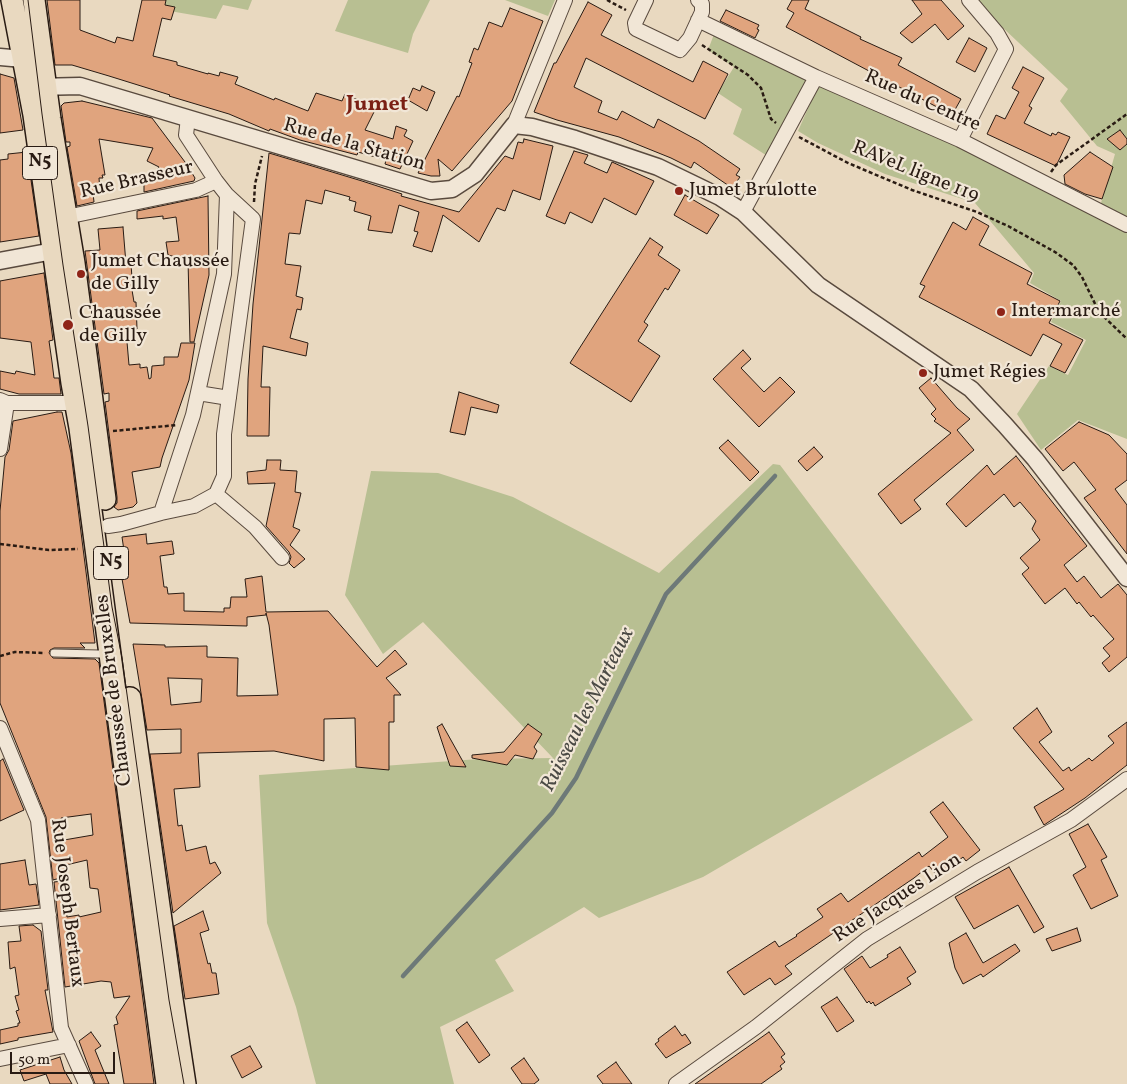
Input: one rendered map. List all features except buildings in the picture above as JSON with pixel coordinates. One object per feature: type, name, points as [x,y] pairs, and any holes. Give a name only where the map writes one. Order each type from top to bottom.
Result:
[{"type":"main road","name":"Chaussée de Bruxelles","points":[[12,0],[32,60],[62,249],[97,433],[114,598],[186,1084]]},
{"type":"main road","name":"Chaussée de Bruxelles","points":[[32,60],[34,0]]},
{"type":"main road","name":"Chaussée de Bruxelles","points":[[37,87],[66,218],[62,249],[76,403],[97,548],[167,1084]]},
{"type":"street","name":"Rue de la Station","points":[[37,87],[80,86],[431,191],[452,189],[475,174],[514,125],[564,0]]},
{"type":"street","points":[[646,0],[635,23],[636,29],[680,50],[690,38],[703,8],[698,0]]},
{"type":"street","points":[[960,140],[1006,49],[997,33],[969,0]]},
{"type":"street","name":"Rue du Centre","points":[[698,20],[816,77],[960,140],[1127,225]]},
{"type":"street","points":[[0,58],[32,60]]},
{"type":"street","points":[[743,212],[816,77]]},
{"type":"street","points":[[108,526],[194,506],[216,494],[224,476],[224,434],[253,219],[227,195],[186,135],[188,118]]},
{"type":"street","points":[[514,125],[532,127],[575,139],[641,161],[720,197],[743,212],[818,285],[970,389],[1035,459],[1127,578]]},
{"type":"street","name":"Rue Brasseur","points":[[66,218],[196,190],[216,181]]},
{"type":"street","points":[[161,513],[193,415],[220,295],[224,274],[227,195]]},
{"type":"street","points":[[0,261],[62,249]]},
{"type":"street","points":[[220,295],[243,299]]},
{"type":"street","points":[[198,393],[229,398]]},
{"type":"street","points":[[0,450],[4,402],[76,403]]},
{"type":"street","points":[[216,494],[255,527],[282,558]]},
{"type":"street","name":"Rue Joseph Bertaux","points":[[0,728],[38,820],[61,1028],[86,1084]]},
{"type":"street","name":"Rue Jacques Lion","points":[[676,1084],[756,1028],[867,939],[978,872],[1071,820],[1127,779]]},
{"type":"street","points":[[0,919],[49,915]]},
{"type":"street","points":[[0,1059],[69,1045]]},
{"type":"lane","points":[[54,653],[99,654],[110,652]]},
{"type":"path","points":[[607,0],[638,16]]},
{"type":"path","name":"RAVeL ligne 119","points":[[690,38],[748,75],[761,88],[771,119],[787,131],[848,163],[912,190],[977,212],[1008,226],[1055,252],[1073,265],[1082,277],[1099,312],[1127,339]]},
{"type":"path","points":[[1044,183],[1056,165],[1127,114]]},
{"type":"path","points":[[253,219],[255,184],[265,142]]},
{"type":"path","points":[[97,433],[179,425],[188,428]]},
{"type":"path","points":[[0,544],[49,550],[97,548]]},
{"type":"path","points":[[0,656],[15,652],[54,653]]},
{"type":"green space","points":[[166,0],[252,0],[248,10],[223,5],[216,19],[164,10]]},
{"type":"green space","points":[[348,0],[430,0],[413,34],[408,53],[335,31]]},
{"type":"green space","points":[[505,0],[555,0],[548,16]]},
{"type":"green space","points":[[976,0],[1127,0],[1127,439],[1078,420],[1041,450],[1017,414],[1049,366],[1068,375],[1086,340],[1051,322],[1061,301],[1030,283],[1034,273],[975,203],[885,174],[818,143],[798,131],[821,79],[1099,210],[1115,154],[1097,146],[1060,101],[1068,89]]},
{"type":"green space","points":[[716,29],[816,77],[772,159],[733,134],[742,109],[718,93],[734,67],[708,50]]},
{"type":"green space","points":[[773,464],[780,465],[973,720],[703,877],[599,918],[584,907],[495,960],[514,991],[440,1027],[454,1084],[316,1084],[296,1007],[267,923],[259,775],[479,759],[553,758],[423,622],[383,654],[345,595],[371,471],[438,473],[513,497],[659,573]]},
{"type":"waterway","name":"Ruisseau les Marteaux","points":[[403,976],[552,813],[576,778],[666,594],[775,476]]},
{"type":"tram line","points":[[28,0],[42,114],[88,426],[112,607],[122,658],[169,1000],[184,1084]]},
{"type":"place","name":"Jumet Brulotte","points":[[679,191]]},
{"type":"place","name":"Jumet Chaussée de Gilly","points":[[81,274]]},
{"type":"place","name":"Intermarché","points":[[1001,312]]},
{"type":"place","name":"Chaussée de Gilly","points":[[68,325]]},
{"type":"place","name":"Jumet Régies","points":[[923,373]]},
{"type":"district","name":"Jumet","points":[[377,106]]}]
